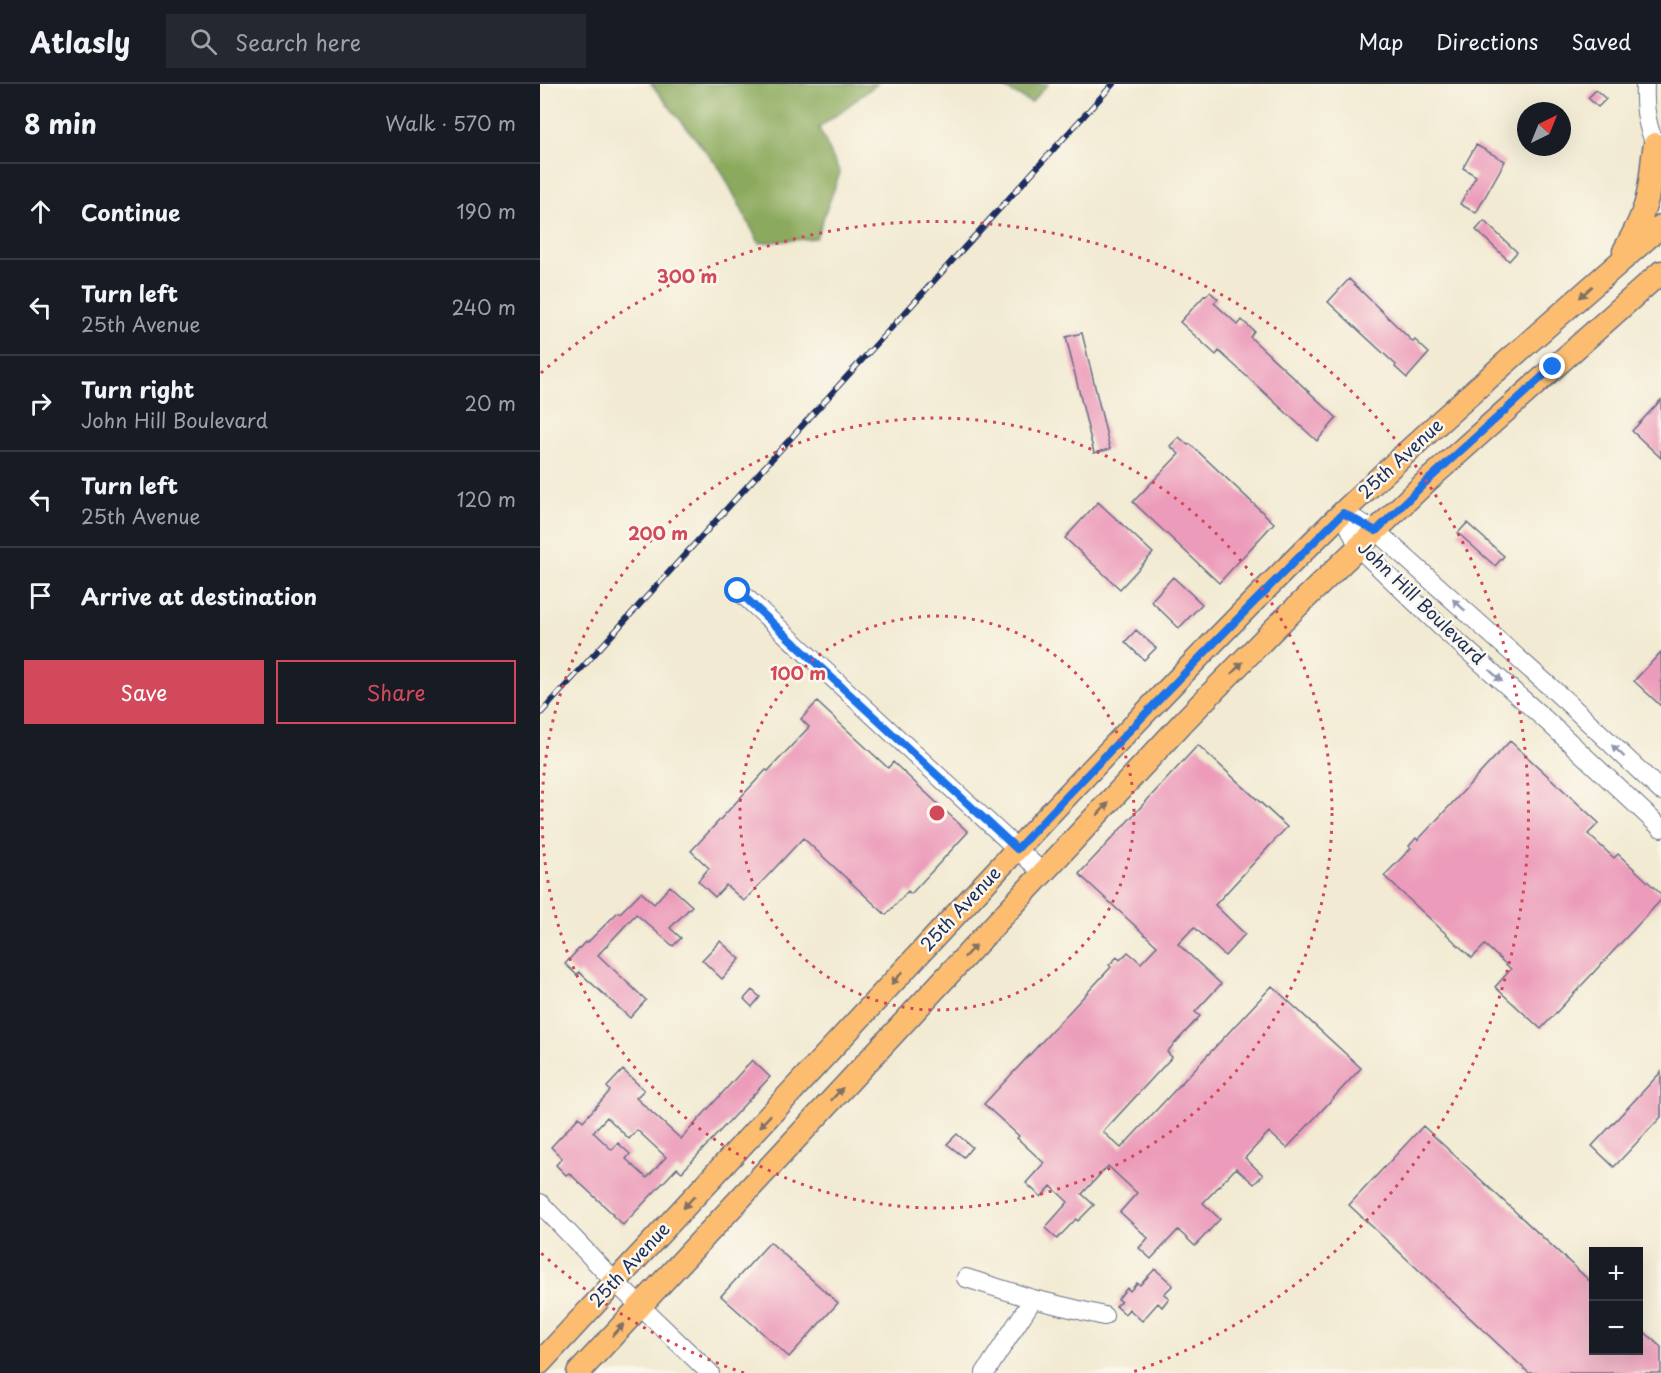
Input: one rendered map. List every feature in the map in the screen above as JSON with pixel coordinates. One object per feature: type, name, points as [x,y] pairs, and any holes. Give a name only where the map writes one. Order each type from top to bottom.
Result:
[{"type":"main road","points":[[1615,267],[1636,230],[1644,210],[1658,148]]},
{"type":"main road","name":"25th Avenue","points":[[540,1363],[1017,849],[1257,597],[1421,440],[1661,226]]},
{"type":"main road","name":"25th Avenue","points":[[578,1373],[1186,719],[1434,474],[1661,273]]},
{"type":"main road","points":[[1161,696],[1186,719]]},
{"type":"street","points":[[1645,84],[1644,105],[1648,125],[1658,148]]},
{"type":"street","name":"John Hill Boulevard","points":[[1343,513],[1376,531],[1567,702],[1661,791]]},
{"type":"street","name":"John Hill Boulevard","points":[[1343,513],[1359,548],[1440,626],[1548,722],[1661,828]]},
{"type":"street","points":[[738,591],[1043,873]]},
{"type":"street","points":[[540,1203],[615,1282],[710,1373]]},
{"type":"street","points":[[966,1278],[1033,1299],[1104,1316]]},
{"type":"street","points":[[986,1373],[1033,1299]]},
{"type":"green space","points":[[651,84],[877,84],[819,128],[840,173],[816,238],[759,243],[721,170]]},
{"type":"green space","points":[[998,84],[1048,84],[1031,103]]},
{"type":"building","points":[[1596,90],[1606,99],[1598,107],[1588,98]]},
{"type":"building","points":[[1476,145],[1505,161],[1476,213],[1460,204],[1476,176],[1463,168]]},
{"type":"building","points":[[1484,221],[1517,252],[1509,261],[1476,230]]},
{"type":"building","points":[[1349,279],[1413,342],[1415,340],[1429,353],[1407,378],[1328,302]]},
{"type":"building","points":[[1210,292],[1218,299],[1214,303],[1238,325],[1242,320],[1254,331],[1250,337],[1337,418],[1317,441],[1219,351],[1216,355],[1180,322]]},
{"type":"building","points":[[1082,333],[1110,449],[1094,453],[1066,337]]},
{"type":"building","points":[[1661,400],[1661,458],[1632,431]]},
{"type":"building","points":[[1179,437],[1188,445],[1190,444],[1274,523],[1219,583],[1133,502],[1179,454],[1170,446]]},
{"type":"building","points":[[1098,502],[1153,553],[1120,589],[1065,538]]},
{"type":"building","points":[[1467,523],[1504,556],[1495,566],[1458,533]]},
{"type":"building","points":[[1173,577],[1202,604],[1179,628],[1151,601]]},
{"type":"building","points":[[1136,630],[1156,648],[1144,660],[1125,642]]},
{"type":"building","points":[[1661,652],[1661,706],[1634,681]]},
{"type":"building","points":[[817,702],[888,768],[893,762],[968,832],[911,894],[908,891],[886,915],[803,838],[744,901],[726,885],[715,897],[698,881],[709,868],[691,851],[809,727],[801,719]]},
{"type":"building","points":[[1510,741],[1599,823],[1588,834],[1614,858],[1618,854],[1661,894],[1661,900],[1541,1029],[1495,987],[1511,969],[1485,945],[1472,958],[1384,876],[1411,848],[1409,846],[1416,838],[1418,840]]},
{"type":"building","points":[[1198,745],[1287,827],[1215,905],[1245,934],[1225,956],[1194,927],[1178,944],[1221,984],[1195,1012],[1200,1016],[1167,1052],[1172,1057],[1103,1132],[1121,1148],[1272,986],[1361,1068],[1287,1148],[1269,1132],[1245,1158],[1263,1175],[1254,1184],[1236,1168],[1203,1203],[1220,1219],[1195,1246],[1178,1230],[1151,1259],[1139,1248],[1148,1238],[1120,1212],[1137,1193],[1108,1166],[1082,1194],[1094,1205],[1078,1221],[1076,1219],[1057,1239],[1045,1228],[1068,1202],[1051,1186],[1041,1197],[1026,1183],[1044,1163],[984,1104],[1111,967],[1109,965],[1117,957],[1120,960],[1128,952],[1141,963],[1157,946],[1079,874]]},
{"type":"building","points":[[670,886],[692,906],[670,928],[681,938],[673,946],[636,914],[598,955],[646,1000],[630,1018],[579,972],[577,975],[565,964],[585,942],[587,943],[641,892],[654,904]]},
{"type":"building","points":[[720,941],[740,959],[722,979],[702,960]]},
{"type":"building","points":[[752,990],[760,997],[752,1007],[744,999]]},
{"type":"building","points":[[752,1060],[770,1077],[682,1172],[677,1168],[623,1225],[569,1173],[566,1175],[556,1165],[562,1158],[551,1147],[579,1117],[583,1121],[610,1091],[607,1087],[623,1070],[644,1090],[636,1098],[681,1139]],"holes":[[[607,1117],[629,1139],[637,1130],[666,1157],[647,1178],[626,1159],[630,1154],[618,1143],[612,1150],[593,1132]]]},
{"type":"building","points":[[1661,1072],[1661,1117],[1614,1167],[1592,1146]]},
{"type":"building","points":[[1423,1126],[1589,1280],[1589,1355],[1643,1355],[1643,1331],[1661,1347],[1661,1373],[1529,1373],[1349,1205]]},
{"type":"building","points":[[957,1134],[972,1147],[964,1157],[947,1144]]},
{"type":"building","points":[[770,1242],[838,1303],[789,1357],[721,1296]]},
{"type":"building","points":[[1155,1269],[1173,1285],[1164,1294],[1169,1298],[1162,1307],[1158,1303],[1142,1321],[1129,1309],[1125,1314],[1116,1306],[1121,1301],[1118,1299],[1127,1288],[1130,1291],[1137,1283],[1140,1285]]},
{"type":"railway","points":[[540,714],[1113,84]]},
{"type":"route","points":[[738,591],[1017,849],[1161,696],[1343,513],[1376,531],[1426,482],[1553,367]]}]
